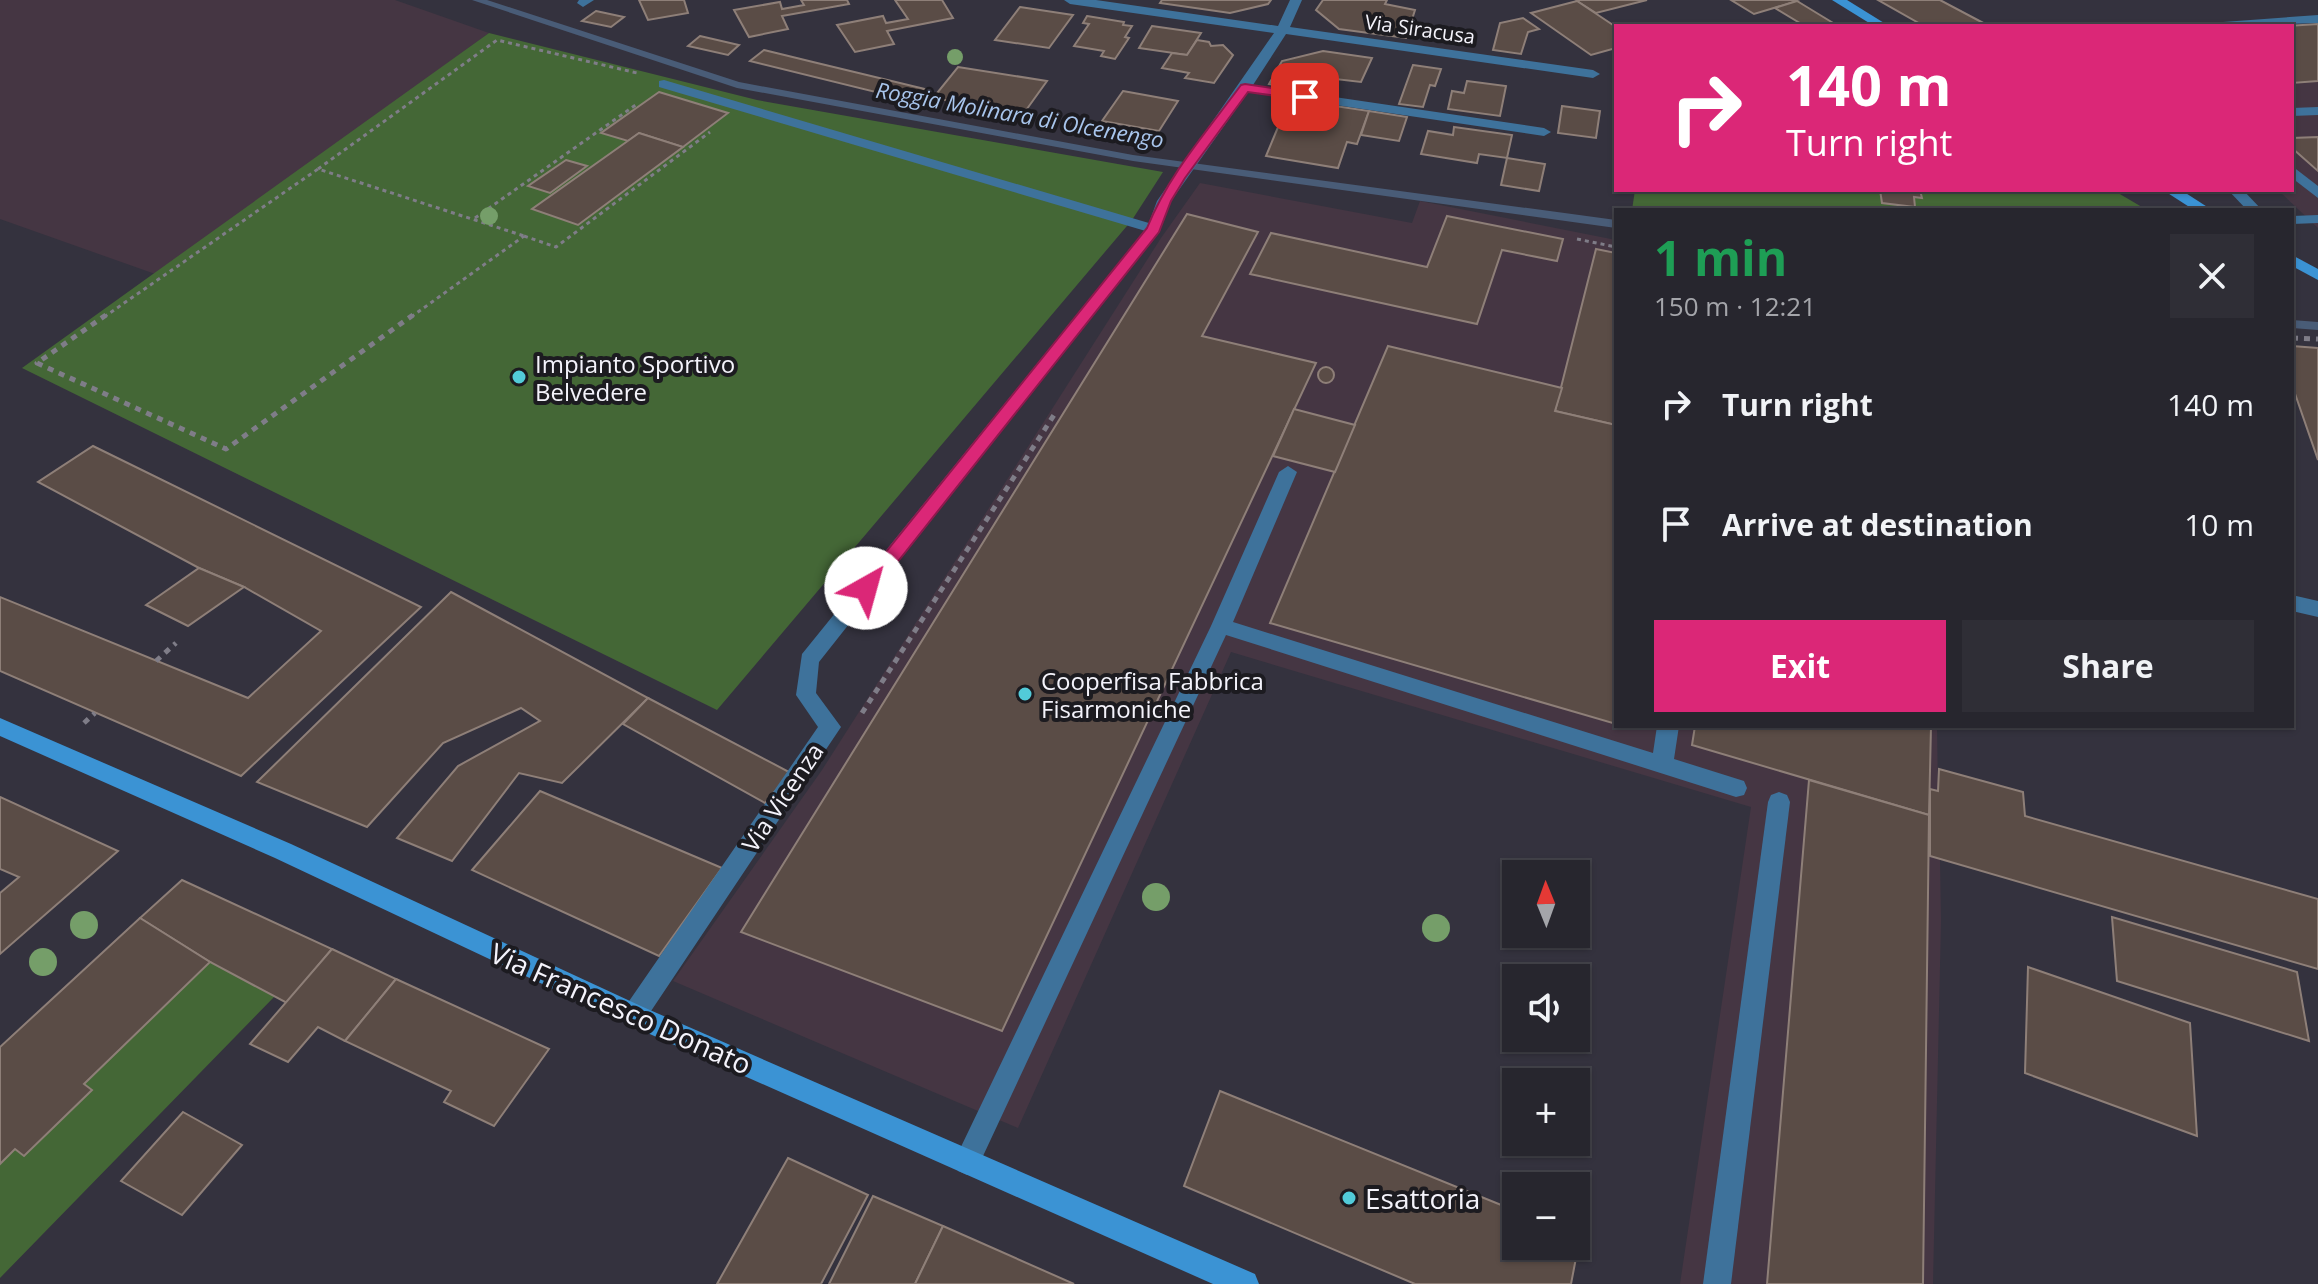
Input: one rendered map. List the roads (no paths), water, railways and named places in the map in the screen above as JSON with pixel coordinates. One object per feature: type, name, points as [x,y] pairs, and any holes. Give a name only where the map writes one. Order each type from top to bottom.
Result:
[{"type":"street","name":"Via Siracusa","points":[[1070,0],[1150,6],[1283,29],[1593,74]]},
{"type":"street","name":"Via Vicenza","points":[[634,1015],[830,727],[806,695],[809,660],[1154,229],[1164,201],[1245,88],[1283,29],[1296,0]]},
{"type":"street","points":[[1838,0],[1879,24]]},
{"type":"street","points":[[2250,24],[2318,19]]},
{"type":"street","points":[[664,84],[1154,229]]},
{"type":"street","points":[[1245,88],[1544,132]]},
{"type":"street","points":[[2294,112],[2318,111]]},
{"type":"street","points":[[2294,172],[2318,194]]},
{"type":"street","points":[[2174,192],[2202,208]]},
{"type":"street","points":[[2237,192],[2253,208]]},
{"type":"street","points":[[2294,220],[2318,219]]},
{"type":"street","points":[[2294,261],[2318,275]]},
{"type":"street","points":[[967,1162],[1221,626],[1288,472]]},
{"type":"street","points":[[2294,603],[2318,609]]},
{"type":"street","points":[[1221,626],[1736,788]]},
{"type":"street","name":"Via Francesco Donato","points":[[0,727],[283,851],[634,1015],[1245,1284]]},
{"type":"street","points":[[1662,765],[1668,728]]},
{"type":"street","points":[[1717,1284],[1779,802]]},
{"type":"waterway","name":"Roggia Molinara di Olcenengo","points":[[477,0],[737,85],[1133,158],[1614,224]]},
{"type":"waterway","name":"Roggia Molinara di Olcenengo","points":[[2294,324],[2318,326]]},
{"type":"place","name":"Impianto Sportivo Belvedere","points":[[519,377]]},
{"type":"place","name":"Cooperfisa Fabbrica Fisarmoniche","points":[[1025,694]]},
{"type":"place","name":"Esattoria","points":[[1349,1198]]}]
